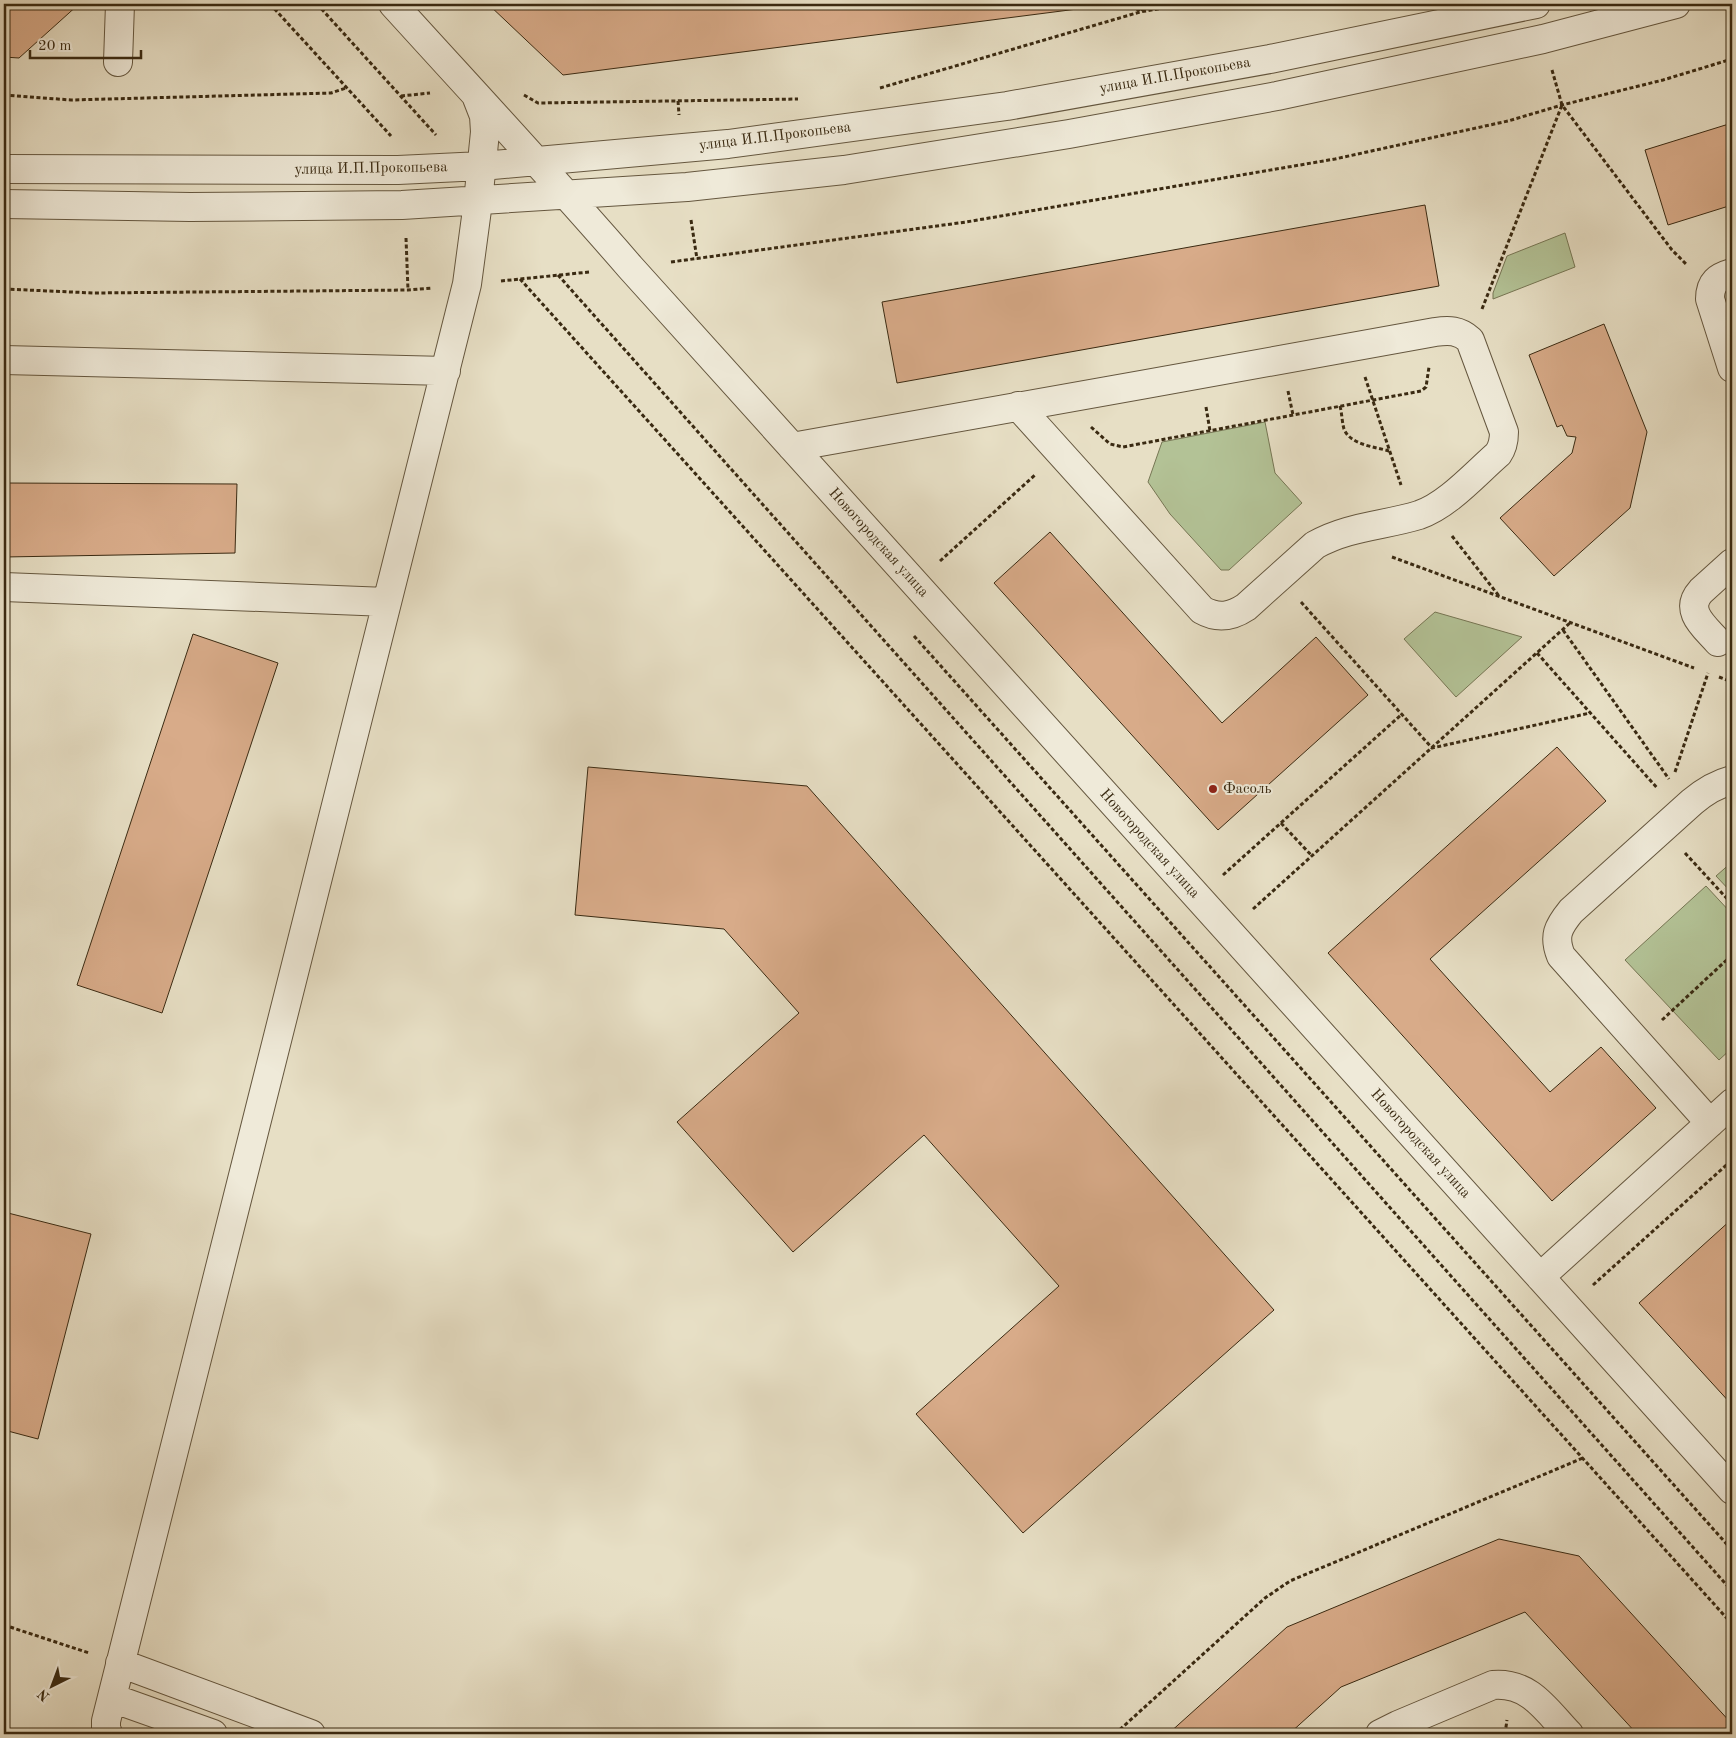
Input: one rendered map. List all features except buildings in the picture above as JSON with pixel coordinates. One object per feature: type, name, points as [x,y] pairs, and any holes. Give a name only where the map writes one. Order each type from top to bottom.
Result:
[{"type":"street","points":[[118,62],[120,4]]},
{"type":"street","points":[[393,4],[476,97],[537,161]]},
{"type":"street","name":"улица И.П.Прокопьева","points":[[4,169],[398,170],[482,166],[728,144],[1007,106],[1270,59],[1536,4]]},
{"type":"street","points":[[4,204],[190,207],[402,206],[687,188],[844,170],[1069,134],[1277,96],[1534,40],[1629,10],[1676,4]]},
{"type":"street","points":[[108,1734],[106,1720],[120,1663],[467,284],[485,132],[484,116],[476,97]]},
{"type":"street","name":"Новогородская улица","points":[[537,161],[630,268],[1732,1490]]},
{"type":"street","points":[[1722,280],[1710,299],[1732,368]]},
{"type":"street","points":[[792,447],[1018,406],[1435,332],[1451,331],[1458,332],[1470,340],[1504,432],[1503,444],[1498,454],[1442,502],[1421,513],[1350,530],[1315,545],[1236,614],[1222,617],[1202,610],[1018,406]]},
{"type":"street","points":[[4,360],[446,370]]},
{"type":"street","points":[[1718,642],[1696,617],[1694,603],[1696,596],[1732,563]]},
{"type":"street","points":[[4,587],[387,602]]},
{"type":"street","points":[[1710,1123],[1561,956],[1557,946],[1557,936],[1561,923],[1571,911],[1663,828],[1703,793],[1719,784],[1732,780]]},
{"type":"street","points":[[1540,1277],[1732,1103]]},
{"type":"street","points":[[120,1663],[311,1734]]},
{"type":"street","points":[[1380,1734],[1493,1685],[1501,1684],[1520,1688],[1530,1694],[1569,1734]]},
{"type":"street","points":[[112,1698],[214,1734]]},
{"type":"path","points":[[270,4],[392,137]]},
{"type":"path","points":[[318,4],[438,138],[428,138]]},
{"type":"path","points":[[1132,4],[1140,12]]},
{"type":"path","points":[[1140,12],[1148,4]]},
{"type":"path","points":[[873,90],[1140,12],[1186,4]]},
{"type":"path","points":[[670,262],[966,222],[1307,165],[1487,127],[1732,59]]},
{"type":"path","points":[[1550,62],[1562,105],[1672,250],[1722,280]]},
{"type":"path","points":[[4,95],[72,100],[331,93],[346,88]]},
{"type":"path","points":[[400,96],[438,92]]},
{"type":"path","points":[[523,94],[538,103],[806,99]]},
{"type":"path","points":[[1470,340],[1562,105]]},
{"type":"path","points":[[691,216],[697,259]]},
{"type":"path","points":[[405,237],[408,290]]},
{"type":"path","points":[[501,281],[596,271]]},
{"type":"path","points":[[588,272],[595,279]]},
{"type":"path","points":[[558,275],[1732,1591]]},
{"type":"path","points":[[520,279],[1732,1624]]},
{"type":"path","points":[[4,289],[94,293],[408,290],[435,288]]},
{"type":"path","points":[[1063,398],[1103,440],[1116,447],[1123,447],[1421,391],[1426,384],[1435,332]]},
{"type":"path","points":[[1354,347],[1390,452],[1421,513],[1500,596]]},
{"type":"path","points":[[1340,406],[1345,430],[1350,437],[1357,442],[1390,452]]},
{"type":"path","points":[[934,566],[1060,453]]},
{"type":"path","points":[[1389,556],[1732,682]]},
{"type":"path","points":[[1279,577],[1432,748]]},
{"type":"path","points":[[1247,914],[1571,622]]},
{"type":"path","points":[[1563,630],[1671,782],[1708,673]]},
{"type":"path","points":[[914,636],[1732,1550]]},
{"type":"path","points":[[1537,653],[1660,791],[1665,786]]},
{"type":"path","points":[[1432,748],[1590,713]]},
{"type":"path","points":[[1217,881],[1402,714]]},
{"type":"path","points":[[1282,823],[1312,856]]},
{"type":"path","points":[[1663,828],[1732,904]]},
{"type":"path","points":[[1638,1042],[1732,955]]},
{"type":"path","points":[[1539,1334],[1732,1160]]},
{"type":"path","points":[[1115,1734],[1265,1598],[1290,1582],[1583,1458]]},
{"type":"path","points":[[4,1625],[120,1663]]},
{"type":"green space","points":[[1565,233],[1575,267],[1493,299],[1493,293],[1507,256]]},
{"type":"green space","points":[[1265,422],[1275,473],[1302,503],[1229,570],[1221,570],[1170,514],[1148,482],[1162,442]]},
{"type":"green space","points":[[1435,612],[1522,637],[1456,697],[1404,639]]},
{"type":"green space","points":[[1732,862],[1732,893],[1716,876]]},
{"type":"green space","points":[[1706,886],[1732,914],[1732,1048],[1719,1060],[1625,960]]},
{"type":"place","name":"Фасоль","points":[[1213,789]]}]
